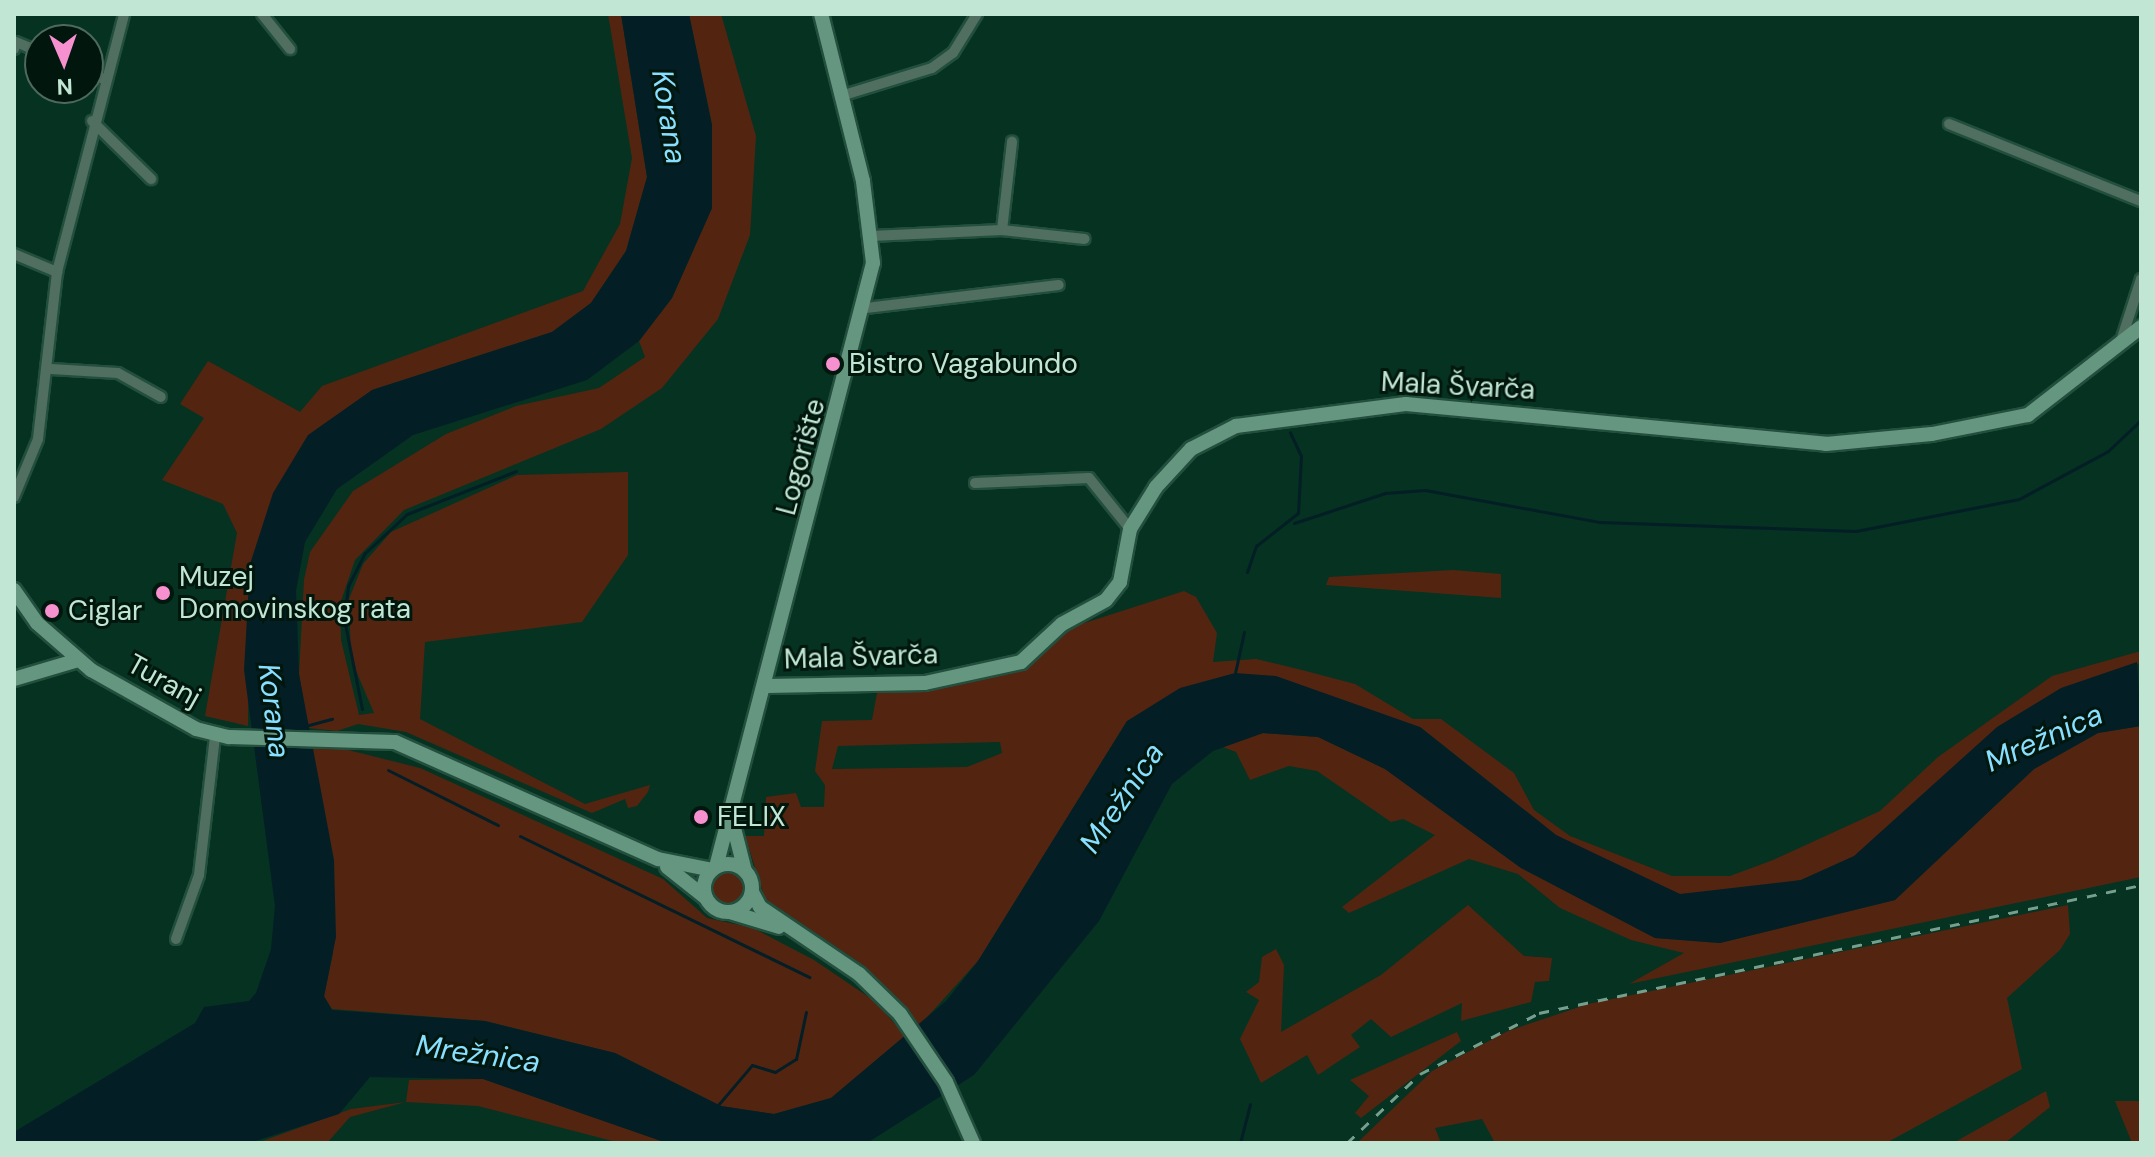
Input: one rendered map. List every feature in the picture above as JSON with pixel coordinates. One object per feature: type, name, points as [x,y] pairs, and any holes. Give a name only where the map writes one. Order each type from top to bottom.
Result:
[{"type":"main road","name":"Logorište","points":[[706,898],[733,816],[866,308],[871,236],[844,95],[821,14]]},
{"type":"main road","name":"Mala Švarča","points":[[767,686],[862,688],[1008,669],[1106,600],[1120,582],[1130,529],[1191,449],[1236,426],[1302,413],[1406,404],[1703,435],[1856,441],[2028,415],[2141,327]]},
{"type":"main road","name":"Turanj","points":[[14,590],[78,660],[222,736]]},
{"type":"main road","points":[[14,679],[78,660]]},
{"type":"main road","points":[[222,736],[338,738],[411,747],[658,859],[727,912],[798,934]]},
{"type":"main road","name":"Logorište","points":[[733,816],[752,892]]},
{"type":"main road","points":[[658,859],[745,871]]},
{"type":"main road","points":[[727,912],[752,892],[798,934],[878,990],[919,1038],[959,1106],[973,1143]]},
{"type":"street","points":[[104,79],[124,14]]},
{"type":"street","points":[[262,14],[290,49]]},
{"type":"street","points":[[844,95],[932,68],[953,53],[977,14]]},
{"type":"street","points":[[14,497],[38,439],[51,369],[57,272],[97,104]]},
{"type":"street","points":[[92,121],[151,179]]},
{"type":"street","points":[[1949,124],[2141,201]]},
{"type":"street","points":[[1002,230],[1012,142]]},
{"type":"street","points":[[871,236],[1002,230],[1085,239]]},
{"type":"street","points":[[14,254],[57,272]]},
{"type":"street","points":[[2121,341],[2141,279]]},
{"type":"street","points":[[866,308],[1059,285]]},
{"type":"street","points":[[51,369],[118,373],[161,397]]},
{"type":"street","points":[[975,483],[1089,478],[1130,529]]},
{"type":"street","points":[[176,939],[199,875],[222,736]]},
{"type":"shaded area","points":[[608,14],[621,14],[647,177],[626,251],[591,303],[552,332],[372,390],[250,564],[248,726],[205,716],[237,533],[223,504],[162,480],[204,418],[180,404],[208,361],[300,412],[322,386],[583,291],[620,224],[632,158]]},
{"type":"shaded area","points":[[689,14],[721,14],[756,136],[750,235],[718,319],[662,388],[601,429],[404,510],[355,560],[340,604],[341,640],[359,715],[374,713],[351,659],[349,599],[363,564],[391,532],[517,475],[628,472],[628,555],[582,622],[425,642],[420,719],[585,804],[650,785],[648,792],[637,806],[628,808],[625,799],[592,813],[406,732],[358,724],[337,731],[308,728],[299,674],[304,580],[310,552],[353,491],[446,434],[516,406],[599,388],[645,357],[639,341],[672,298],[712,208],[712,125]]},
{"type":"shaded area","points":[[1453,570],[1501,574],[1501,598],[1326,585],[1329,577]]},
{"type":"shaded area","points":[[1184,591],[1196,597],[1217,633],[1213,662],[1256,659],[1298,669],[1355,684],[1413,719],[1441,719],[1514,773],[1534,810],[1570,836],[1672,876],[1730,876],[1773,860],[1880,811],[1938,757],[2052,676],[2141,651],[2141,662],[1898,819],[1855,856],[1801,880],[1741,892],[1680,894],[1620,868],[1556,835],[1420,727],[1127,721],[978,961],[920,1025],[857,961],[765,899],[745,836],[764,836],[766,797],[796,793],[801,807],[824,807],[825,785],[815,771],[822,721],[872,720],[877,693],[1011,674],[1069,628]],"holes":[[[1000,742],[1002,753],[967,767],[832,769],[838,746]]]},
{"type":"shaded area","points":[[2141,726],[2141,877],[1629,984],[1684,953],[1631,940],[1560,908],[1518,874],[1469,859],[1349,913],[1342,907],[1435,835],[1403,819],[1391,822],[1317,771],[1289,766],[1250,780],[1236,752],[1223,747],[1263,733],[1318,737],[1385,769],[1521,868],[1655,938],[1720,943],[1895,900],[2034,769],[2098,733]]},
{"type":"shaded area","points":[[312,749],[344,749],[420,768],[663,879],[707,918],[753,928],[814,960],[876,1002],[905,1036],[831,1098],[774,1114],[721,1106],[615,1053],[485,1021],[332,1009],[324,997],[333,953]]},
{"type":"shaded area","points":[[728,870],[741,875],[746,888],[741,901],[728,906],[715,901],[710,888],[715,875]]},
{"type":"shaded area","points":[[1468,905],[1524,956],[1552,958],[1549,981],[1535,982],[1531,1002],[1461,1021],[1462,1003],[1391,1037],[1371,1019],[1351,1035],[1360,1047],[1318,1075],[1307,1055],[1261,1083],[1240,1039],[1259,1000],[1246,992],[1259,982],[1262,957],[1276,949],[1284,965],[1281,1032],[1381,975]]},
{"type":"shaded area","points":[[2068,905],[2070,934],[2060,950],[2007,998],[2022,1069],[1886,1143],[1495,1143],[1482,1119],[1435,1128],[1441,1143],[1357,1143],[1432,1071],[1508,1031],[1588,1004]]},
{"type":"shaded area","points":[[1457,1032],[1461,1041],[1361,1118],[1355,1113],[1369,1096],[1350,1080]]},
{"type":"shaded area","points":[[483,1079],[667,1143],[620,1143],[478,1106],[406,1102],[409,1080]]},
{"type":"shaded area","points":[[2046,1091],[2050,1107],[2005,1143],[1953,1143]]},
{"type":"shaded area","points":[[2115,1101],[2141,1101],[2141,1143],[2132,1143]]},
{"type":"shaded area","points":[[406,1102],[350,1117],[327,1143],[257,1143],[351,1109]]},
{"type":"water","points":[[621,14],[689,14],[712,125],[712,208],[672,298],[639,341],[587,380],[413,435],[337,489],[305,542],[296,591],[299,674],[334,860],[336,937],[324,996],[332,1010],[485,1021],[615,1053],[721,1106],[774,1114],[831,1098],[946,1001],[978,961],[1127,721],[1180,688],[1235,673],[1276,676],[1420,727],[1556,835],[1680,894],[1801,880],[1854,856],[1997,727],[2061,688],[2137,662],[2141,726],[2098,733],[2034,769],[1895,900],[1720,943],[1655,938],[1521,868],[1385,769],[1318,737],[1263,733],[1213,751],[1172,784],[1099,921],[974,1075],[867,1143],[667,1143],[483,1079],[370,1077],[339,1114],[249,1143],[14,1143],[14,1132],[195,1023],[204,1007],[249,1001],[256,993],[271,949],[275,906],[244,670],[250,564],[273,493],[308,435],[372,390],[552,332],[591,303],[626,251],[647,177]]},
{"type":"waterway","points":[[1294,523],[1385,493],[1425,490],[1600,522],[1856,531],[2019,499],[2108,451],[2141,420]]},
{"type":"waterway","points":[[1247,572],[1256,546],[1298,513],[1301,456],[1290,432]]},
{"type":"waterway","points":[[362,709],[344,619],[348,586],[365,553],[407,514],[516,471]]},
{"type":"waterway","points":[[1235,673],[1244,632]]},
{"type":"waterway","name":"Korana","points":[[305,726],[332,719]]},
{"type":"waterway","points":[[388,770],[498,825]]},
{"type":"waterway","points":[[520,836],[809,977]]},
{"type":"waterway","points":[[718,1105],[752,1065],[775,1072],[796,1059],[806,1012]]},
{"type":"waterway","points":[[1240,1143],[1250,1104]]},
{"type":"railway","points":[[1347,1143],[1420,1074],[1539,1013],[2141,885]]},
{"type":"place","name":"Bistro Vagabundo","points":[[833,364]]},
{"type":"place","name":"Muzej Domovinskog rata","points":[[163,593]]},
{"type":"place","name":"Ciglar","points":[[52,611]]},
{"type":"place","name":"FELIX","points":[[701,817]]},
{"type":"water label","name":"Mrežnica","points":[[2044,738]]},
{"type":"water label","name":"Mrežnica","points":[[1122,798]]},
{"type":"water label","name":"Mrežnica","points":[[478,1054]]}]
